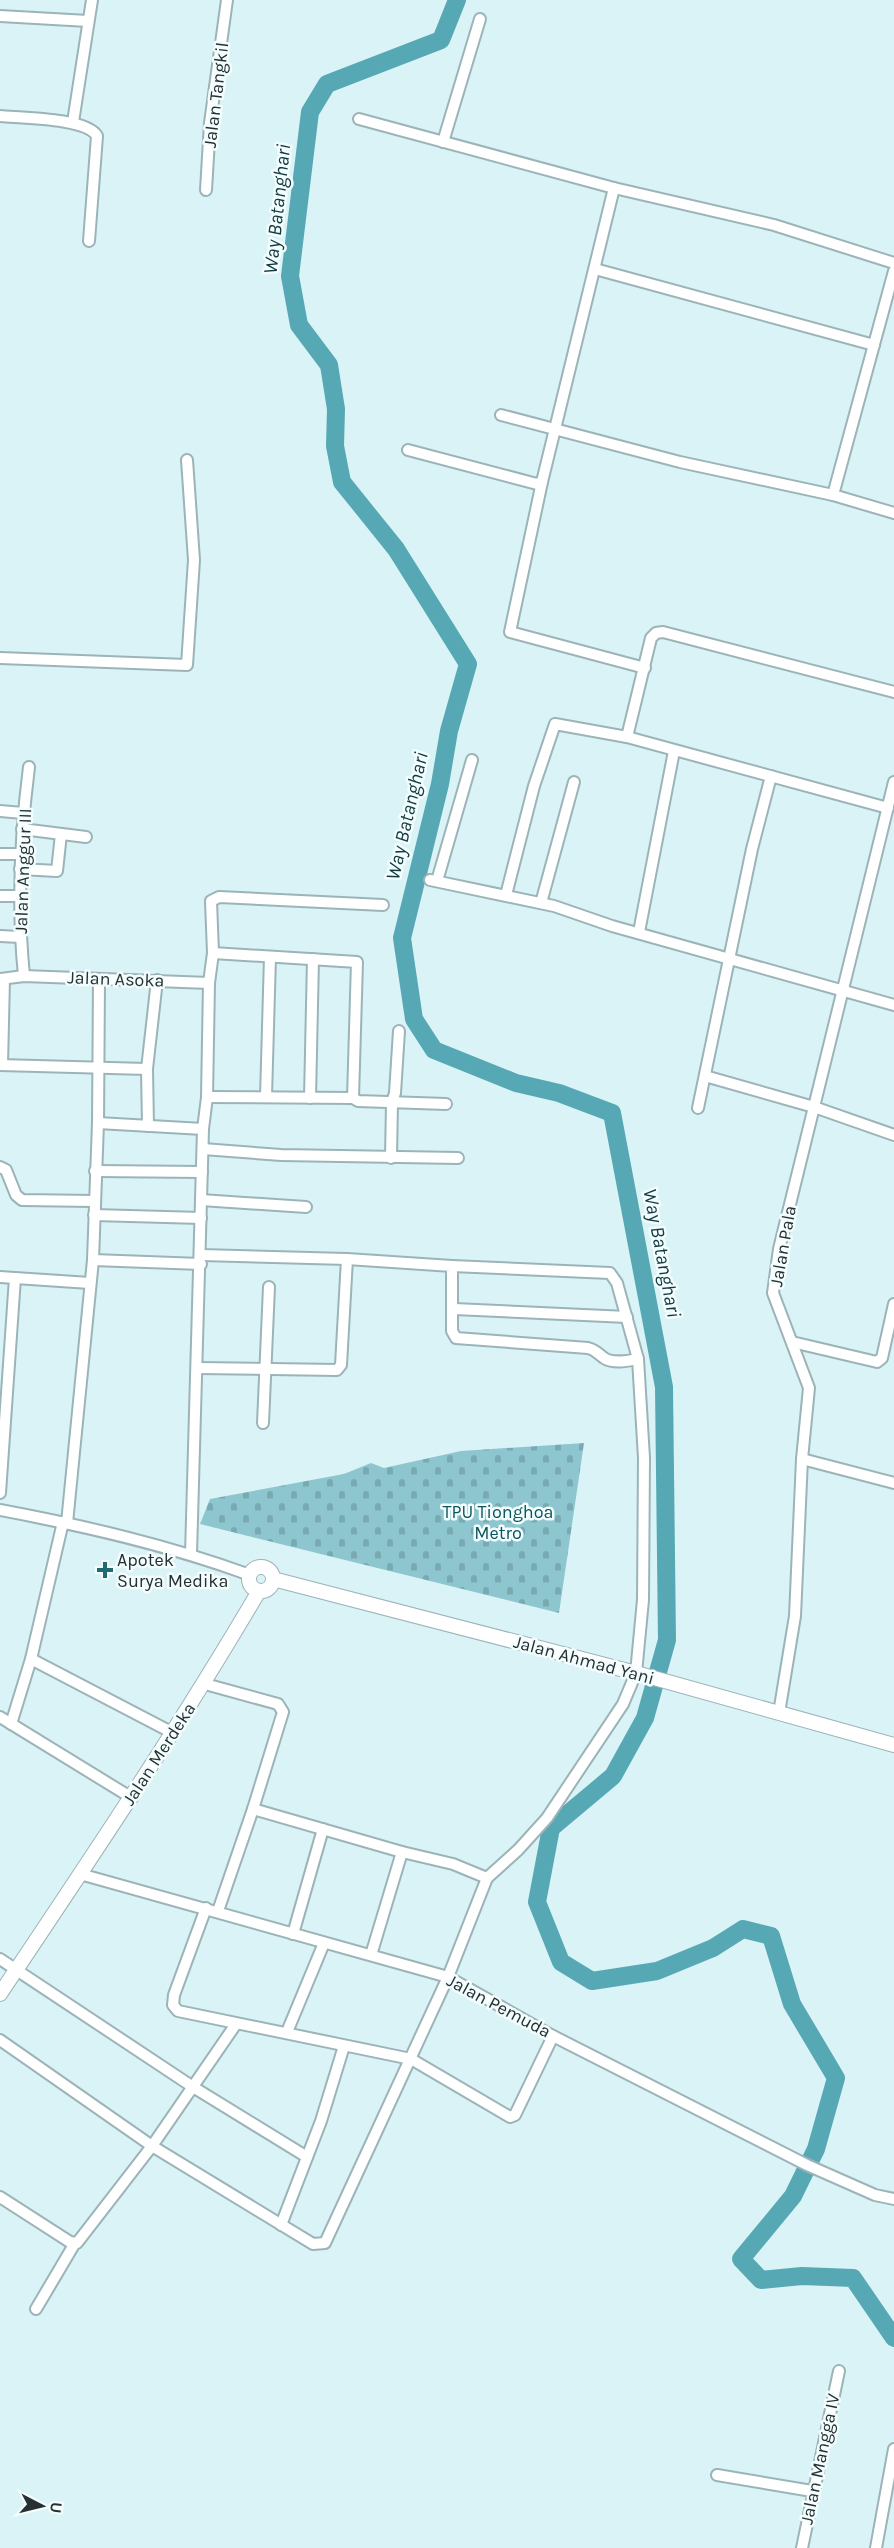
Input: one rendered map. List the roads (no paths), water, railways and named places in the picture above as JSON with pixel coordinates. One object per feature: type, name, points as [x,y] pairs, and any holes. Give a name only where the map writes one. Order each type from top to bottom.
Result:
[{"type":"main road","points":[[256,1568],[265,1568],[273,1579],[271,1587],[259,1592],[250,1583],[250,1575],[256,1568]]},
{"type":"main road","name":"Jalan Ahmad Yani","points":[[273,1579],[640,1675],[894,1745]]},
{"type":"main road","name":"Jalan Merdeka","points":[[0,1994],[132,1798],[205,1684],[259,1592]]},
{"type":"street","points":[[73,122],[92,0]]},
{"type":"street","name":"Jalan Tangkil","points":[[206,190],[210,123],[227,0]]},
{"type":"street","points":[[0,16],[88,21]]},
{"type":"street","points":[[443,141],[480,19]]},
{"type":"street","points":[[0,116],[73,122],[90,128],[97,136],[89,242]]},
{"type":"street","points":[[359,119],[614,188],[774,225],[894,263]]},
{"type":"street","points":[[614,188],[554,428],[510,633],[645,668]]},
{"type":"street","points":[[595,268],[874,345]]},
{"type":"street","points":[[833,495],[894,271]]},
{"type":"street","points":[[501,415],[680,462],[833,495],[894,513]]},
{"type":"street","points":[[408,450],[537,484],[542,482]]},
{"type":"street","points":[[0,658],[187,665],[194,560],[187,460]]},
{"type":"street","points":[[627,737],[651,638],[656,633],[663,632],[894,692]]},
{"type":"street","points":[[506,895],[534,786],[555,724],[627,737],[888,808]]},
{"type":"street","points":[[639,932],[674,751]]},
{"type":"street","points":[[472,760],[434,880],[542,903],[894,1005]]},
{"type":"street","name":"Jalan Anggur III","points":[[24,976],[20,937],[20,869],[23,813],[29,767]]},
{"type":"street","points":[[698,1108],[752,849],[771,776]]},
{"type":"street","points":[[542,903],[574,782]]},
{"type":"street","name":"Jalan Pala","points":[[779,1713],[795,1616],[802,1459],[809,1388],[777,1309],[773,1284],[779,1249],[894,782]]},
{"type":"street","points":[[0,811],[23,813]]},
{"type":"street","points":[[22,829],[86,837]]},
{"type":"street","points":[[20,869],[57,871],[62,834]]},
{"type":"street","points":[[0,854],[21,854]]},
{"type":"street","points":[[0,896],[20,896]]},
{"type":"street","points":[[191,1554],[203,1129],[207,1097],[209,983],[213,953],[211,905],[214,898],[383,905]]},
{"type":"street","points":[[0,936],[20,937]]},
{"type":"street","points":[[213,953],[355,960],[358,964],[353,1098]]},
{"type":"street","points":[[266,1097],[270,957]]},
{"type":"street","points":[[310,1098],[313,959]]},
{"type":"street","name":"Jalan Asoka","points":[[2,979],[24,976],[209,983]]},
{"type":"street","points":[[2,979],[1,1065],[147,1069]]},
{"type":"street","points":[[11,1724],[32,1659],[65,1522],[93,1260],[98,1123],[99,980]]},
{"type":"street","points":[[148,1126],[147,1069],[157,980]]},
{"type":"street","points":[[391,1158],[392,1102],[395,1093],[399,1031]]},
{"type":"street","points":[[705,1076],[814,1107],[894,1135]]},
{"type":"street","points":[[207,1097],[353,1098],[358,1101],[446,1104]]},
{"type":"street","points":[[98,1123],[203,1129]]},
{"type":"street","points":[[203,1149],[391,1158],[458,1158]]},
{"type":"street","points":[[0,1167],[6,1170],[16,1196],[22,1200],[94,1201]]},
{"type":"street","points":[[95,1171],[202,1172]]},
{"type":"street","points":[[201,1200],[306,1207]]},
{"type":"street","points":[[94,1215],[201,1218]]},
{"type":"street","points":[[0,2040],[152,2146],[313,2244],[325,2243],[448,1977],[487,1878],[518,1850],[547,1818],[588,1761],[640,1675],[644,1458],[638,1359],[617,1283],[610,1273],[347,1259],[93,1260]]},
{"type":"street","points":[[197,1368],[335,1371],[339,1368],[347,1259]]},
{"type":"street","points":[[452,1266],[454,1309],[452,1331],[456,1338],[588,1348],[597,1351],[605,1359],[623,1362],[638,1359]]},
{"type":"street","points":[[0,1277],[90,1283]]},
{"type":"street","points":[[0,1493],[15,1278]]},
{"type":"street","points":[[263,1423],[269,1287]]},
{"type":"street","points":[[792,1342],[877,1362],[882,1358],[894,1304]]},
{"type":"street","points":[[454,1309],[627,1317]]},
{"type":"street","points":[[802,1459],[894,1483]]},
{"type":"street","points":[[0,1510],[65,1522],[191,1554],[250,1575]]},
{"type":"street","points":[[32,1659],[173,1733]]},
{"type":"street","points":[[205,1684],[278,1704],[282,1709],[253,1809],[218,1911]]},
{"type":"street","points":[[0,1717],[132,1798]]},
{"type":"street","points":[[253,1809],[402,1852],[453,1864],[487,1878]]},
{"type":"street","points":[[293,1934],[323,1830]]},
{"type":"street","points":[[370,1955],[402,1852]]},
{"type":"street","name":"Jalan Pemuda","points":[[80,1874],[448,1977],[553,2036],[807,2165],[875,2196],[894,2199]]},
{"type":"street","points":[[206,1908],[174,1995],[173,2005],[178,2011],[411,2059],[512,2117],[553,2036]]},
{"type":"street","points":[[287,2032],[324,1943]]},
{"type":"street","points":[[0,1959],[193,2087],[307,2157]]},
{"type":"street","points":[[36,2309],[75,2243],[80,2241],[152,2146],[236,2024]]},
{"type":"street","points":[[282,2225],[344,2046]]},
{"type":"street","points":[[0,2197],[75,2243]]},
{"type":"street","name":"Jalan Mangga IV","points":[[802,2548],[812,2491],[839,2371]]},
{"type":"street","points":[[876,2548],[894,2449]]},
{"type":"street","points":[[717,2475],[812,2491]]},
{"type":"waterway","name":"Way Batanghari","points":[[457,0],[441,40],[327,84],[310,112],[290,276],[299,325],[329,365],[336,409],[335,446],[342,482],[396,549],[468,664],[449,731],[440,784],[402,938],[414,1019],[434,1050],[516,1083],[559,1093],[612,1113],[664,1387],[667,1640],[645,1718],[613,1776],[551,1828],[537,1902],[561,1962],[592,1981],[657,1971],[713,1948],[743,1929],[771,1936],[792,2004],[836,2078],[816,2149],[793,2196],[741,2259],[761,2280],[802,2276],[853,2278],[894,2338]]},
{"type":"place","name":"Apotek Surya Medika","points":[[105,1570]]},
{"type":"park label","name":"TPU Tionghoa Metro","points":[[498,1522]]}]
